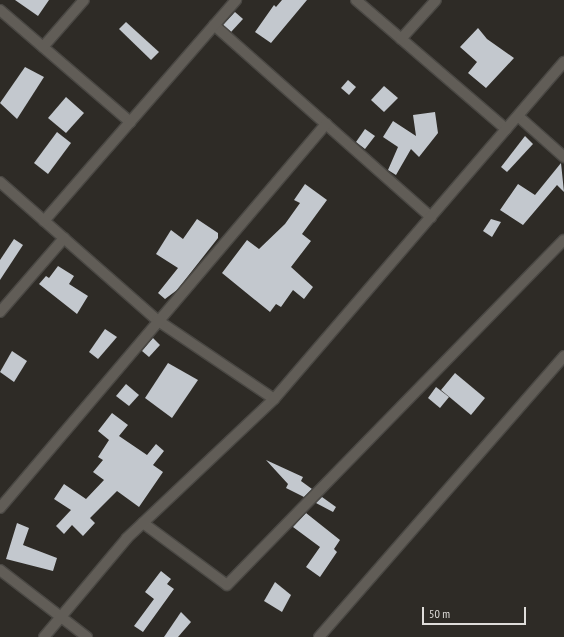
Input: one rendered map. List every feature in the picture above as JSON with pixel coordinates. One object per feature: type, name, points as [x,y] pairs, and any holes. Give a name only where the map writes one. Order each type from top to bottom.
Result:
[{"type":"street","points":[[43,47],[84,0]]},
{"type":"street","points":[[44,221],[236,0]]},
{"type":"street","points":[[356,0],[506,129]]},
{"type":"street","points":[[401,39],[436,0]]},
{"type":"street","points":[[0,10],[130,122]]},
{"type":"street","points":[[214,25],[431,216]]},
{"type":"street","points":[[44,637],[143,523],[274,399],[564,62]]},
{"type":"street","points":[[518,116],[564,157]]},
{"type":"street","points":[[0,508],[157,320],[326,124]]},
{"type":"street","points":[[0,182],[157,320],[274,399]]},
{"type":"street","points":[[0,312],[64,238]]},
{"type":"street","points":[[143,523],[227,585],[564,240]]},
{"type":"street","points":[[319,637],[564,356]]},
{"type":"street","points":[[0,570],[62,616],[87,637]]},
{"type":"building","points":[[15,0],[49,0],[38,16]]},
{"type":"building","points":[[282,0],[307,0],[271,43],[255,32],[274,5],[276,7]]},
{"type":"building","points":[[235,12],[243,19],[231,32],[223,25]]},
{"type":"building","points":[[126,22],[159,52],[151,60],[119,29]]},
{"type":"building","points":[[478,28],[487,39],[514,58],[486,88],[468,73],[477,62],[460,47]]},
{"type":"building","points":[[25,67],[44,77],[17,119],[0,103]]},
{"type":"building","points":[[348,80],[356,87],[349,95],[341,88]]},
{"type":"building","points":[[384,86],[398,98],[384,112],[371,100]]},
{"type":"building","points":[[66,97],[84,113],[66,133],[48,118]]},
{"type":"building","points":[[435,112],[438,133],[419,157],[411,149],[396,175],[388,170],[398,147],[383,137],[393,121],[416,136],[413,115]]},
{"type":"building","points":[[365,129],[375,136],[365,149],[356,142]]},
{"type":"building","points":[[57,132],[71,143],[48,174],[34,163]]},
{"type":"building","points":[[525,136],[533,144],[507,172],[501,167]]},
{"type":"building","points":[[561,163],[564,192],[557,185],[523,225],[500,210],[518,184],[535,195]]},
{"type":"building","points":[[305,184],[327,200],[302,234],[311,241],[291,267],[313,287],[304,299],[293,290],[281,307],[276,304],[270,312],[222,273],[247,240],[259,249],[285,224],[300,203],[294,200]]},
{"type":"building","points":[[197,219],[218,233],[218,238],[177,290],[165,299],[158,293],[178,268],[156,254],[171,230],[183,239]]},
{"type":"building","points":[[491,219],[501,222],[492,237],[483,231]]},
{"type":"building","points":[[14,239],[23,245],[0,280],[0,260]]},
{"type":"building","points":[[58,266],[74,276],[69,284],[88,296],[77,314],[39,284],[46,276],[49,278]]},
{"type":"building","points":[[105,329],[117,337],[98,359],[89,352]]},
{"type":"building","points":[[153,338],[160,345],[149,357],[142,351]]},
{"type":"building","points":[[12,351],[27,361],[14,382],[0,372]]},
{"type":"building","points":[[168,363],[198,380],[172,418],[145,398]]},
{"type":"building","points":[[455,373],[485,398],[471,415],[441,390]]},
{"type":"building","points":[[126,384],[139,395],[129,406],[116,396]]},
{"type":"building","points":[[436,387],[449,397],[440,408],[428,398]]},
{"type":"building","points":[[112,413],[128,425],[119,436],[147,455],[156,444],[164,451],[153,465],[163,472],[139,507],[117,491],[90,518],[95,523],[83,536],[72,525],[64,534],[56,526],[71,510],[54,499],[64,484],[86,499],[104,480],[93,472],[103,460],[98,457],[109,440],[98,431]]},
{"type":"building","points":[[266,460],[303,477],[301,481],[312,489],[304,497],[286,488],[288,484]]},
{"type":"building","points":[[322,497],[336,507],[333,512],[316,503]]},
{"type":"building","points":[[306,513],[340,540],[334,549],[337,552],[320,577],[306,567],[320,547],[293,527]]},
{"type":"building","points":[[17,523],[29,528],[23,545],[57,558],[53,571],[6,559]]},
{"type":"building","points":[[161,571],[171,579],[167,584],[174,589],[143,632],[134,626],[154,599],[145,592]]},
{"type":"building","points":[[275,582],[291,595],[282,612],[264,601]]},
{"type":"building","points":[[181,612],[191,622],[178,637],[164,637]]}]
